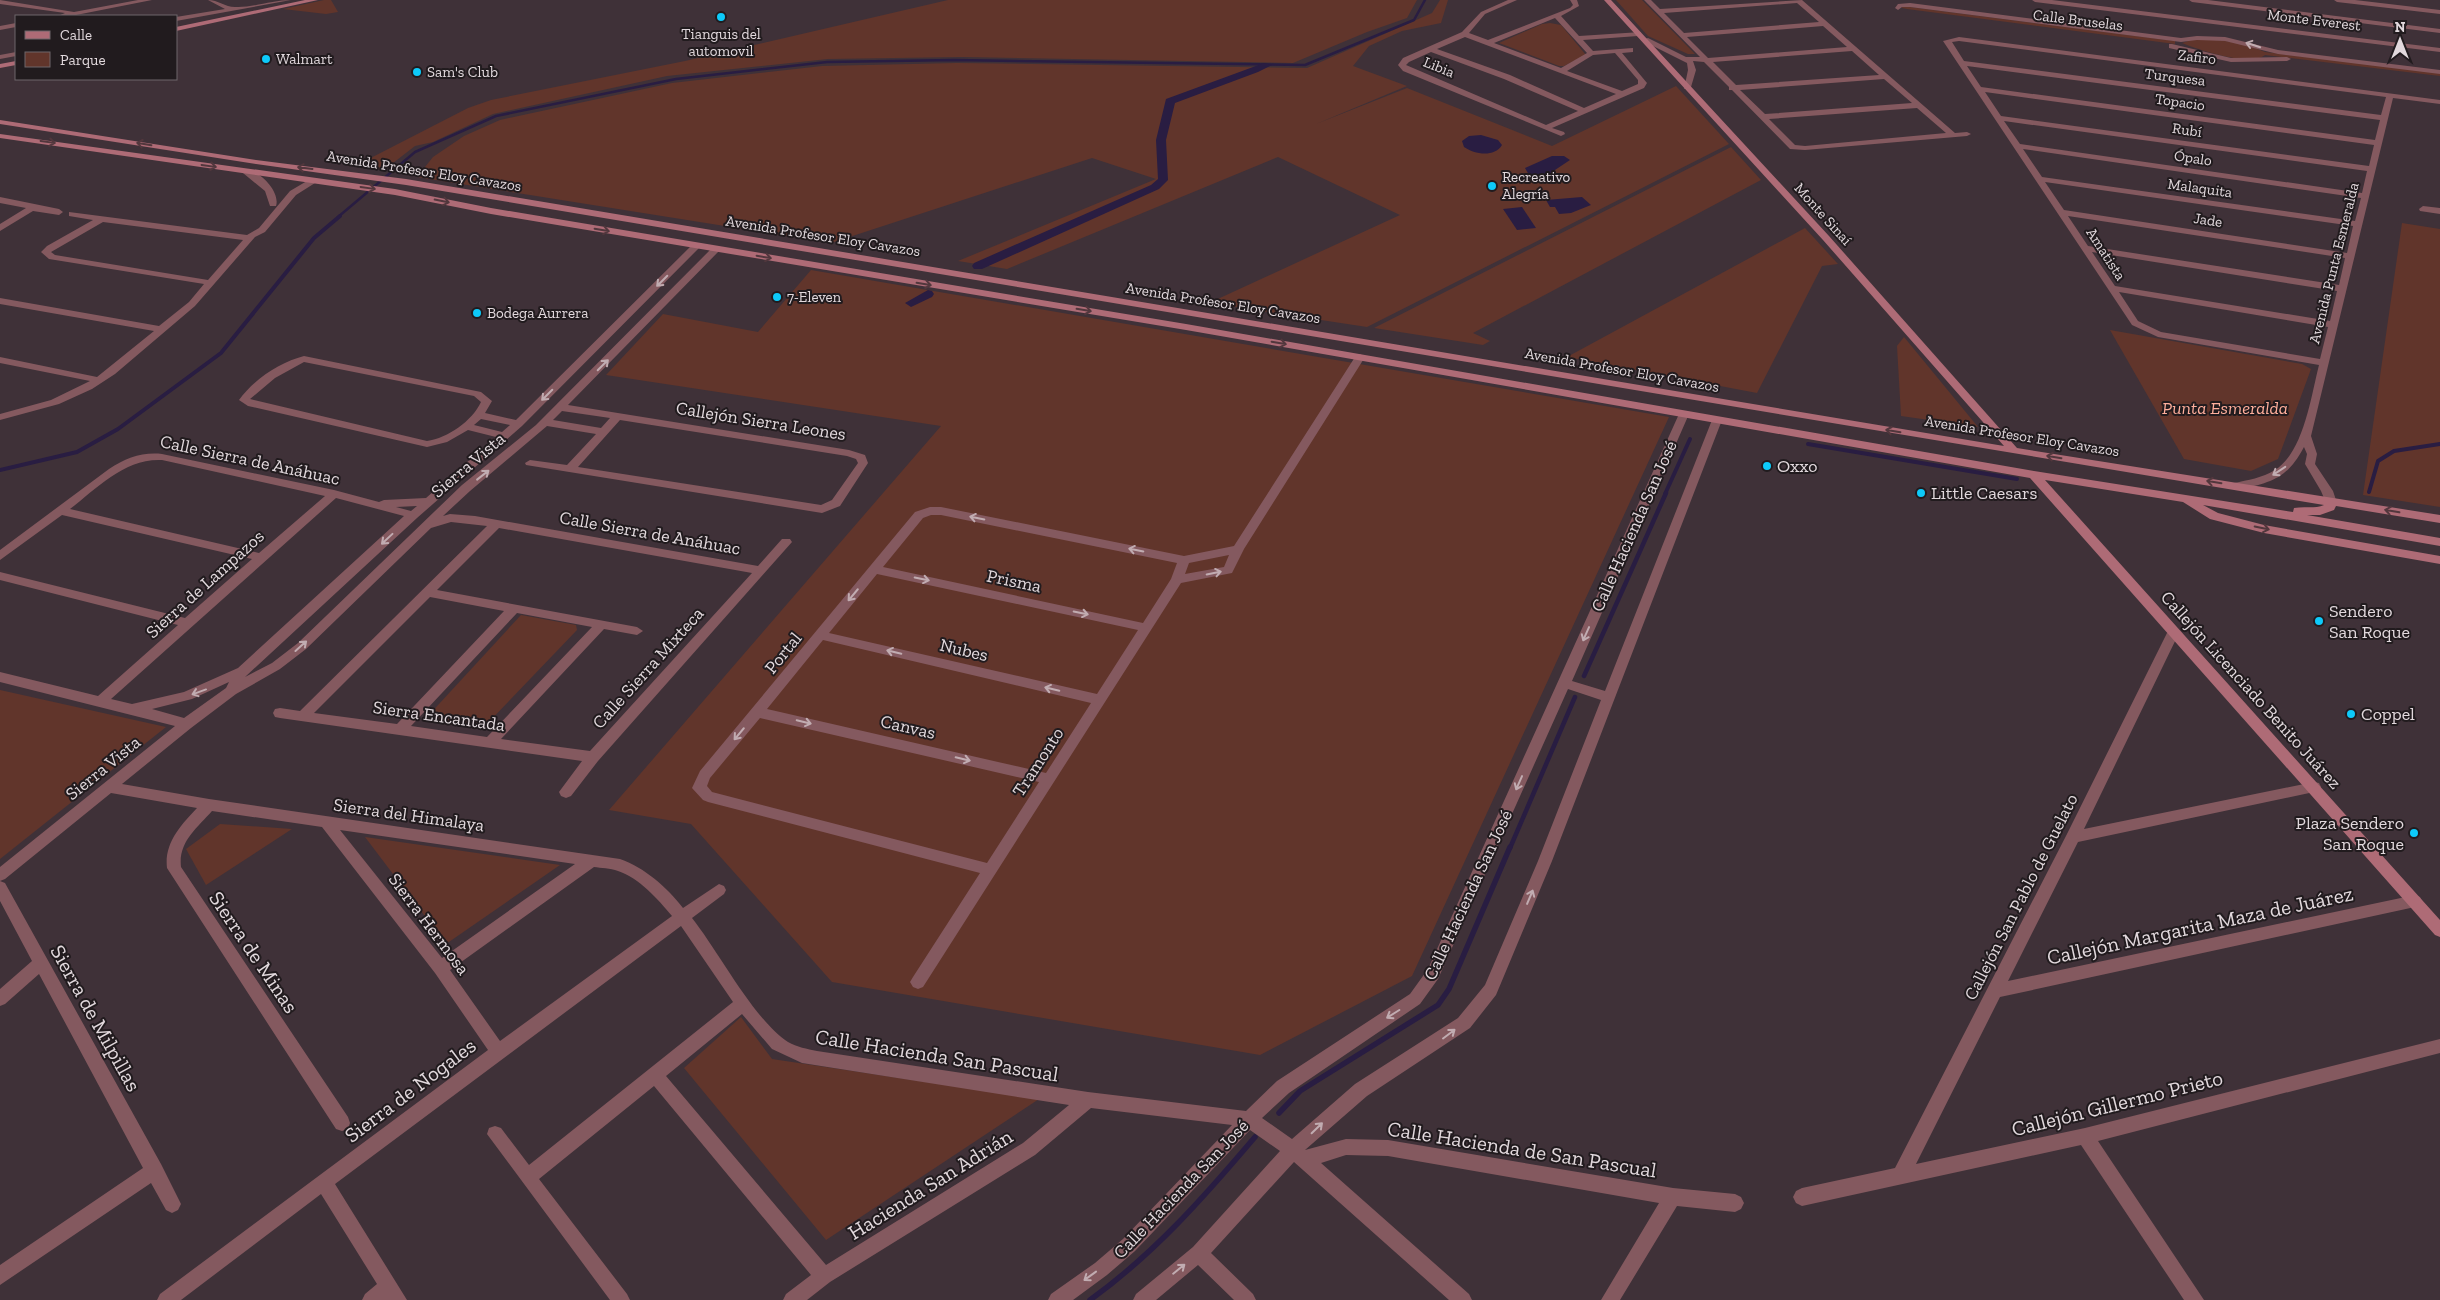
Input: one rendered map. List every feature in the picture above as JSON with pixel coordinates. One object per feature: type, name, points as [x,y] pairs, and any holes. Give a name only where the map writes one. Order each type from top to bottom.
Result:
[{"type":"main road","points":[[178,29],[315,0]]},
{"type":"main road","name":"Monte Sinaí","points":[[1607,0],[1826,238],[2014,451]]},
{"type":"main road","points":[[0,66],[15,63]]},
{"type":"main road","name":"Avenida Profesor Eloy Cavazos","points":[[0,122],[256,162],[406,182],[2014,451],[2440,519]]},
{"type":"main road","points":[[0,131],[49,130]]},
{"type":"main road","name":"Avenida Profesor Eloy Cavazos","points":[[0,136],[394,192],[696,246],[712,247],[1186,327],[2034,475],[2259,510],[2440,542]]},
{"type":"main road","points":[[689,229],[699,233],[712,247],[731,240],[753,240]]},
{"type":"main road","points":[[1186,327],[1228,328],[1233,325],[1232,319]]},
{"type":"main road","points":[[1247,338],[1247,333],[1254,329],[1293,330]]},
{"type":"main road","name":"Callejón Licenciado Benito Juárez","points":[[2034,475],[2440,930]]},
{"type":"main road","points":[[2185,499],[2195,507],[2214,516],[2264,529],[2440,560]]},
{"type":"main road","points":[[2259,510],[2320,510],[2330,507],[2330,500]]},
{"type":"street","points":[[67,15],[149,0]]},
{"type":"street","points":[[212,0],[230,8],[239,16]]},
{"type":"street","points":[[178,19],[230,8],[288,0]]},
{"type":"street","name":"Libia","points":[[1514,0],[1483,13],[1465,34],[1404,62],[1402,66],[1562,134]]},
{"type":"street","points":[[1647,0],[1710,61],[1732,88],[1788,145],[1805,148],[1967,134]]},
{"type":"street","name":"Monte Everest","points":[[2035,0],[2228,11],[2440,50]]},
{"type":"street","points":[[2192,0],[2228,11],[2440,31]]},
{"type":"street","points":[[2337,0],[2440,12]]},
{"type":"street","points":[[1658,11],[1798,1],[1953,135]]},
{"type":"street","points":[[0,2],[78,13]]},
{"type":"street","points":[[1490,42],[1556,15],[1574,4]]},
{"type":"street","name":"Calle Bruselas","points":[[2440,72],[2278,52],[2226,38],[2197,38],[2182,44],[1908,12],[1900,10],[1897,6],[1910,5],[2182,44],[2210,56],[2231,60],[2288,60],[2440,78]]},
{"type":"street","points":[[2228,11],[2236,34]]},
{"type":"street","points":[[1556,15],[1591,53]]},
{"type":"street","points":[[0,28],[15,24]]},
{"type":"street","points":[[1682,35],[1825,24]]},
{"type":"street","points":[[1572,31],[1638,34],[1690,62],[1854,49]]},
{"type":"street","points":[[1465,34],[1622,94]]},
{"type":"street","points":[[1578,38],[1638,34]]},
{"type":"street","name":"Amatista","points":[[1950,40],[1947,43],[1980,89],[2135,323],[2150,331],[2325,364]]},
{"type":"street","name":"Zafiro","points":[[1950,40],[2440,102]]},
{"type":"street","points":[[1433,50],[1507,77],[1585,111]]},
{"type":"street","points":[[1563,70],[1591,53],[1630,50]]},
{"type":"street","points":[[1546,127],[1641,86],[1643,83],[1641,79],[1617,51]]},
{"type":"street","points":[[0,57],[15,54]]},
{"type":"street","points":[[1687,87],[1690,62]]},
{"type":"street","name":"Turquesa","points":[[1962,63],[2384,118]]},
{"type":"street","points":[[1732,88],[1886,77]]},
{"type":"street","name":"Topacio","points":[[1980,89],[2378,143]]},
{"type":"street","name":"Avenida Punta Esmeralda","points":[[2238,486],[2258,482],[2280,471],[2288,465],[2306,436],[2390,96]]},
{"type":"street","points":[[1762,117],[1920,105]]},
{"type":"street","name":"Rubí","points":[[1999,118],[2372,169]]},
{"type":"street","name":"Ópalo","points":[[2017,146],[2365,196]]},
{"type":"street","points":[[246,171],[270,191],[274,199],[273,204]]},
{"type":"street","name":"Malaquita","points":[[2039,179],[2358,224]]},
{"type":"street","points":[[251,236],[250,230],[285,189],[309,180]]},
{"type":"street","points":[[0,417],[55,402],[99,380],[163,330],[212,283],[251,236],[262,230],[294,193],[309,180]]},
{"type":"street","points":[[0,200],[59,212]]},
{"type":"street","points":[[0,228],[32,208]]},
{"type":"street","points":[[2423,209],[2440,211]]},
{"type":"street","name":"Jade","points":[[2061,212],[2350,256]]},
{"type":"street","points":[[72,214],[251,236]]},
{"type":"street","points":[[102,219],[46,252],[48,255],[212,283]]},
{"type":"street","name":"Sierra Vista","points":[[133,708],[186,696],[242,671],[430,500],[518,424],[696,246]]},
{"type":"street","name":"Sierra Vista","points":[[0,875],[186,724],[231,691],[276,666],[302,646],[466,488],[502,460],[545,422],[623,344],[712,247]]},
{"type":"street","points":[[2085,248],[2343,289]]},
{"type":"street","points":[[2111,288],[2334,325]]},
{"type":"street","points":[[0,301],[163,330]]},
{"type":"street","points":[[602,340],[623,344]]},
{"type":"street","points":[[1177,580],[1228,570],[1238,549],[1360,357]]},
{"type":"street","points":[[307,359],[481,395],[488,401],[478,415],[446,440],[427,444],[252,404],[244,400],[250,392],[290,365],[307,359]]},
{"type":"street","points":[[0,360],[99,380]]},
{"type":"street","name":"Callejón Sierra Leones","points":[[530,463],[822,509],[836,503],[863,463],[861,457],[849,453],[560,407]]},
{"type":"street","name":"Calle Hacienda San José","points":[[1057,1300],[1129,1245],[1249,1119],[1283,1087],[1405,1007],[1424,988],[1444,951],[1684,414]]},
{"type":"street","points":[[478,415],[518,424]]},
{"type":"street","points":[[571,468],[618,416]]},
{"type":"street","name":"Calle Hacienda San José","points":[[1142,1300],[1199,1253],[1299,1155],[1345,1102],[1431,1047],[1464,1023],[1491,990],[1545,861],[1608,697],[1654,587],[1717,420]]},
{"type":"street","points":[[545,422],[603,432]]},
{"type":"street","points":[[465,426],[505,436]]},
{"type":"street","name":"Avenida Punta Esmeralda","points":[[2306,436],[2312,454],[2310,464],[2327,490],[2330,500]]},
{"type":"street","points":[[487,452],[502,460]]},
{"type":"street","name":"Calle Sierra de Anáhuac","points":[[0,556],[124,464],[145,456],[162,457],[334,494],[413,516]]},
{"type":"street","name":"Calle Sierra de Anáhuac","points":[[466,488],[453,508],[456,512],[475,520]]},
{"type":"street","name":"Sierra de Lampazos","points":[[100,702],[334,494]]},
{"type":"street","name":"Calle Sierra de Anáhuac","points":[[374,504],[430,500]]},
{"type":"street","points":[[61,510],[261,557]]},
{"type":"street","name":"Portal","points":[[991,870],[708,796],[699,788],[705,775],[919,516],[930,511],[941,511],[1184,560]]},
{"type":"street","name":"Calle Sierra de Anáhuac","points":[[412,540],[443,519],[475,520],[759,570]]},
{"type":"street","points":[[303,716],[496,524]]},
{"type":"street","name":"Calle Sierra Mixteca","points":[[566,792],[593,757],[786,542]]},
{"type":"street","points":[[1184,560],[1238,549]]},
{"type":"street","name":"Tramonto","points":[[918,982],[1147,628],[1177,580],[1184,560]]},
{"type":"street","name":"Prisma","points":[[875,569],[1147,628]]},
{"type":"street","points":[[0,576],[187,623]]},
{"type":"street","points":[[427,592],[637,631]]},
{"type":"street","points":[[401,729],[515,607]]},
{"type":"street","points":[[490,742],[602,624]]},
{"type":"street","name":"Callejón San Pablo de Guelato","points":[[1900,1177],[2073,837],[2173,633]]},
{"type":"street","name":"Nubes","points":[[820,634],[1100,700]]},
{"type":"street","points":[[256,659],[276,666]]},
{"type":"street","name":"Sierra Vista","points":[[231,691],[242,671]]},
{"type":"street","points":[[0,677],[100,702],[133,708],[186,724]]},
{"type":"street","points":[[1564,683],[1608,697]]},
{"type":"street","name":"Canvas","points":[[757,712],[1050,779]]},
{"type":"street","name":"Sierra Encantada","points":[[280,713],[593,757]]},
{"type":"street","name":"Sierra del Himalaya","points":[[110,787],[209,805],[620,865],[635,871],[650,882],[682,918]]},
{"type":"street","points":[[2073,837],[2314,787]]},
{"type":"street","name":"Sierra de Minas","points":[[209,805],[177,843],[171,858],[174,868],[342,1123]]},
{"type":"street","name":"Sierra Hermosa","points":[[326,822],[440,968],[498,1052]]},
{"type":"street","points":[[440,968],[594,860]]},
{"type":"street","name":"Sierra de Milpillas","points":[[0,887],[172,1204]]},
{"type":"street","name":"Sierra de Nogales","points":[[166,1300],[719,890]]},
{"type":"street","name":"Callejón Margarita Maza de Juárez","points":[[1994,991],[2415,902]]},
{"type":"street","name":"Calle Hacienda San Pascual","points":[[682,918],[743,1004],[777,1044],[803,1056],[1088,1100],[1249,1119]]},
{"type":"street","points":[[0,999],[40,962]]},
{"type":"street","points":[[529,1176],[743,1004]]},
{"type":"street","name":"Callejón Gillermo Prieto","points":[[1802,1197],[2085,1136],[2440,1046]]},
{"type":"street","points":[[655,1075],[824,1276]]},
{"type":"street","name":"Hacienda San Adrián","points":[[792,1300],[824,1276],[1029,1149],[1088,1100]]},
{"type":"street","points":[[1249,1119],[1299,1155],[1463,1300]]},
{"type":"street","points":[[495,1134],[529,1176],[621,1300]]},
{"type":"street","points":[[2085,1136],[2196,1300]]},
{"type":"street","name":"Calle Hacienda de San Pascual","points":[[1299,1155],[1346,1147],[1388,1148],[1673,1197],[1735,1203]]},
{"type":"street","points":[[0,1276],[155,1170]]},
{"type":"street","points":[[324,1183],[394,1293],[370,1300]]},
{"type":"street","points":[[1610,1300],[1673,1197]]},
{"type":"street","points":[[1199,1253],[1247,1300]]},
{"type":"green space","points":[[331,0],[338,12],[326,14],[283,9]]},
{"type":"green space","points":[[948,0],[1417,0],[1407,18],[1367,32],[1293,63],[962,57],[828,59],[667,76],[493,114],[433,142],[415,146],[384,170],[357,165],[468,108],[491,100],[685,61]]},
{"type":"green space","points":[[1440,0],[1448,0],[1441,23],[1402,31],[1369,46],[1353,66],[1407,86],[1316,124],[1407,88],[1552,146],[1676,86],[1729,144],[1367,327],[1209,303],[1400,215],[1278,157],[1007,269],[958,261],[1156,179],[1092,158],[831,243],[417,177],[433,157],[464,136],[500,120],[672,83],[822,66],[957,63],[1307,68],[1432,13]]},
{"type":"green space","points":[[1616,0],[1642,0],[1695,54],[1688,54],[1648,36]]},
{"type":"green space","points":[[1902,6],[2175,41],[2175,44],[1907,9],[1902,8]]},
{"type":"green space","points":[[1542,24],[1561,25],[1586,55],[1564,66],[1559,66],[1499,43]]},
{"type":"green space","points":[[2195,39],[2231,42],[2265,52],[2440,73],[2440,76],[2265,55],[2258,58],[2237,58],[2200,50],[2182,43]]},
{"type":"green space","points":[[1731,147],[1761,180],[1473,333],[1490,341],[1483,345],[1374,328]]},
{"type":"green space","points":[[2402,223],[2440,229],[2440,507],[2363,495]]},
{"type":"green space","points":[[1805,228],[1838,264],[1822,266],[1757,393],[1567,357]]},
{"type":"green space","points":[[811,270],[1669,417],[1412,976],[1260,1055],[832,982],[691,824],[609,810],[941,426],[606,375],[663,314],[758,332]]},
{"type":"green space","name":"Punta Esmeralda","points":[[2110,330],[2302,364],[2311,369],[2278,459],[2251,471],[2184,459]]},
{"type":"green space","points":[[1904,337],[1978,427],[1901,416],[1897,346]]},
{"type":"green space","points":[[521,615],[576,625],[577,630],[486,725],[477,728],[430,722],[427,717]]},
{"type":"green space","points":[[0,690],[166,727],[0,859]]},
{"type":"green space","points":[[220,824],[292,829],[206,885],[186,849]]},
{"type":"green space","points":[[365,837],[560,865],[446,944]]},
{"type":"green space","points":[[741,1017],[772,1059],[1039,1099],[826,1240],[684,1068]]},
{"type":"shaded area","points":[[1481,135],[1498,140],[1502,145],[1494,152],[1484,154],[1464,147],[1462,141],[1469,136]]},
{"type":"shaded area","points":[[1552,156],[1564,156],[1570,160],[1549,174],[1529,175],[1525,168]]},
{"type":"shaded area","points":[[1582,197],[1591,205],[1571,213],[1559,214],[1555,207],[1550,207],[1546,200]]},
{"type":"shaded area","points":[[1522,207],[1536,228],[1517,230],[1503,209]]},
{"type":"waterway","points":[[338,217],[415,152],[496,116],[676,79],[827,62],[954,60],[1305,65],[1414,20],[1425,0]]},
{"type":"waterway","points":[[978,266],[1155,187],[1163,180],[1161,140],[1170,101],[1267,65]]},
{"type":"waterway","points":[[0,470],[77,452],[118,429],[221,353],[314,238],[340,216]]},
{"type":"waterway","points":[[911,303],[928,294]]},
{"type":"waterway","points":[[1665,494],[1690,439]]},
{"type":"waterway","points":[[1808,444],[2017,479]]},
{"type":"waterway","points":[[2369,492],[2378,461],[2394,451],[2440,444]]},
{"type":"waterway","points":[[1584,676],[1666,493]]},
{"type":"waterway","points":[[1510,848],[1575,697]]},
{"type":"waterway","points":[[1279,1113],[1300,1091],[1438,1005],[1449,989],[1510,847]]},
{"type":"waterway","points":[[1090,1300],[1136,1264],[1157,1244],[1197,1203],[1255,1137]]},
{"type":"place","name":"Tianguis del automovil","points":[[721,17]]},
{"type":"place","name":"Walmart","points":[[266,59]]},
{"type":"place","name":"Sam's Club","points":[[417,72]]},
{"type":"place","name":"Recreativo Alegría","points":[[1492,186]]},
{"type":"place","name":"7-Eleven","points":[[777,297]]},
{"type":"place","name":"Bodega Aurrera","points":[[477,313]]},
{"type":"place","name":"Oxxo","points":[[1767,466]]},
{"type":"place","name":"Little Caesars","points":[[1921,493]]},
{"type":"place","name":"Sendero San Roque","points":[[2319,621]]},
{"type":"place","name":"Coppel","points":[[2351,714]]},
{"type":"place","name":"Plaza Sendero San Roque","points":[[2414,833]]}]
